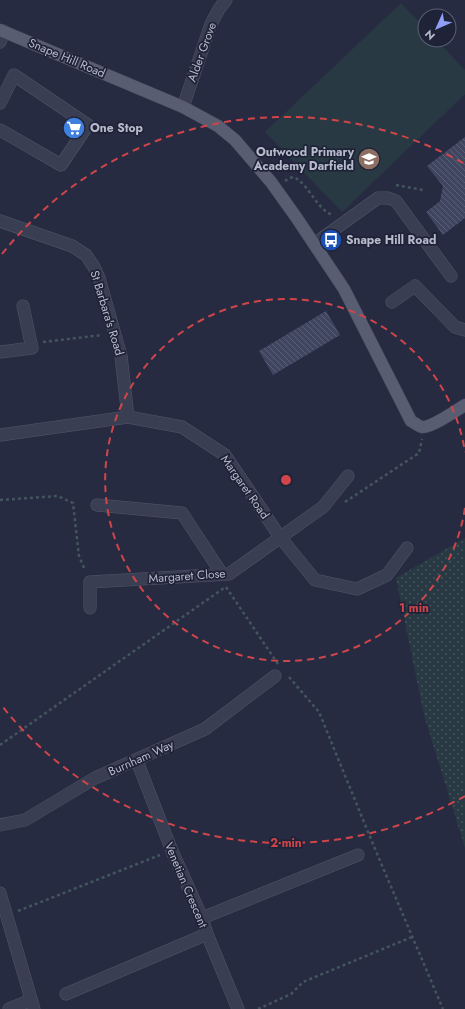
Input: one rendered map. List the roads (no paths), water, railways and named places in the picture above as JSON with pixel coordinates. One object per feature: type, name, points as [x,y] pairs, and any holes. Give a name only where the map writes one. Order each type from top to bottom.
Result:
[{"type":"main road","name":"Snape Hill Road","points":[[1,34],[183,107],[218,126],[235,140],[275,188],[344,289],[411,421],[421,427],[442,419],[465,405]]},
{"type":"street","name":"Alder Grove","points":[[183,107],[211,24],[226,0]]},
{"type":"street","points":[[0,103],[14,75],[88,125],[61,165],[0,130]]},
{"type":"street","points":[[314,244],[378,198],[388,198],[396,201],[451,276]]},
{"type":"street","name":"St Barbara's Road","points":[[0,222],[72,246],[86,255],[94,267],[99,278],[121,356],[128,417]]},
{"type":"street","points":[[392,302],[415,286],[455,327],[465,330]]},
{"type":"street","points":[[0,352],[32,348],[23,306]]},
{"type":"street","name":"Margaret Road","points":[[0,434],[128,417],[182,427],[225,455],[280,537],[315,580],[357,589],[387,575],[407,548]]},
{"type":"street","name":"Margaret Close","points":[[90,608],[90,582],[224,580],[229,574],[323,507],[348,476]]},
{"type":"street","points":[[97,505],[182,513],[224,580]]},
{"type":"street","name":"Burnham Way","points":[[0,825],[25,820],[95,778],[205,729],[281,673]]},
{"type":"street","name":"Venetian Crescent","points":[[136,760],[238,1009]]},
{"type":"street","points":[[202,918],[358,855]]},
{"type":"street","points":[[0,893],[33,1005],[10,1009]]},
{"type":"street","points":[[66,994],[207,934]]},
{"type":"place","name":"One Stop","points":[[74,128]]},
{"type":"place","name":"Outwood Primary Academy Darfield","points":[[369,159]]},
{"type":"place","name":"Snape Hill Road","points":[[331,240]]}]
